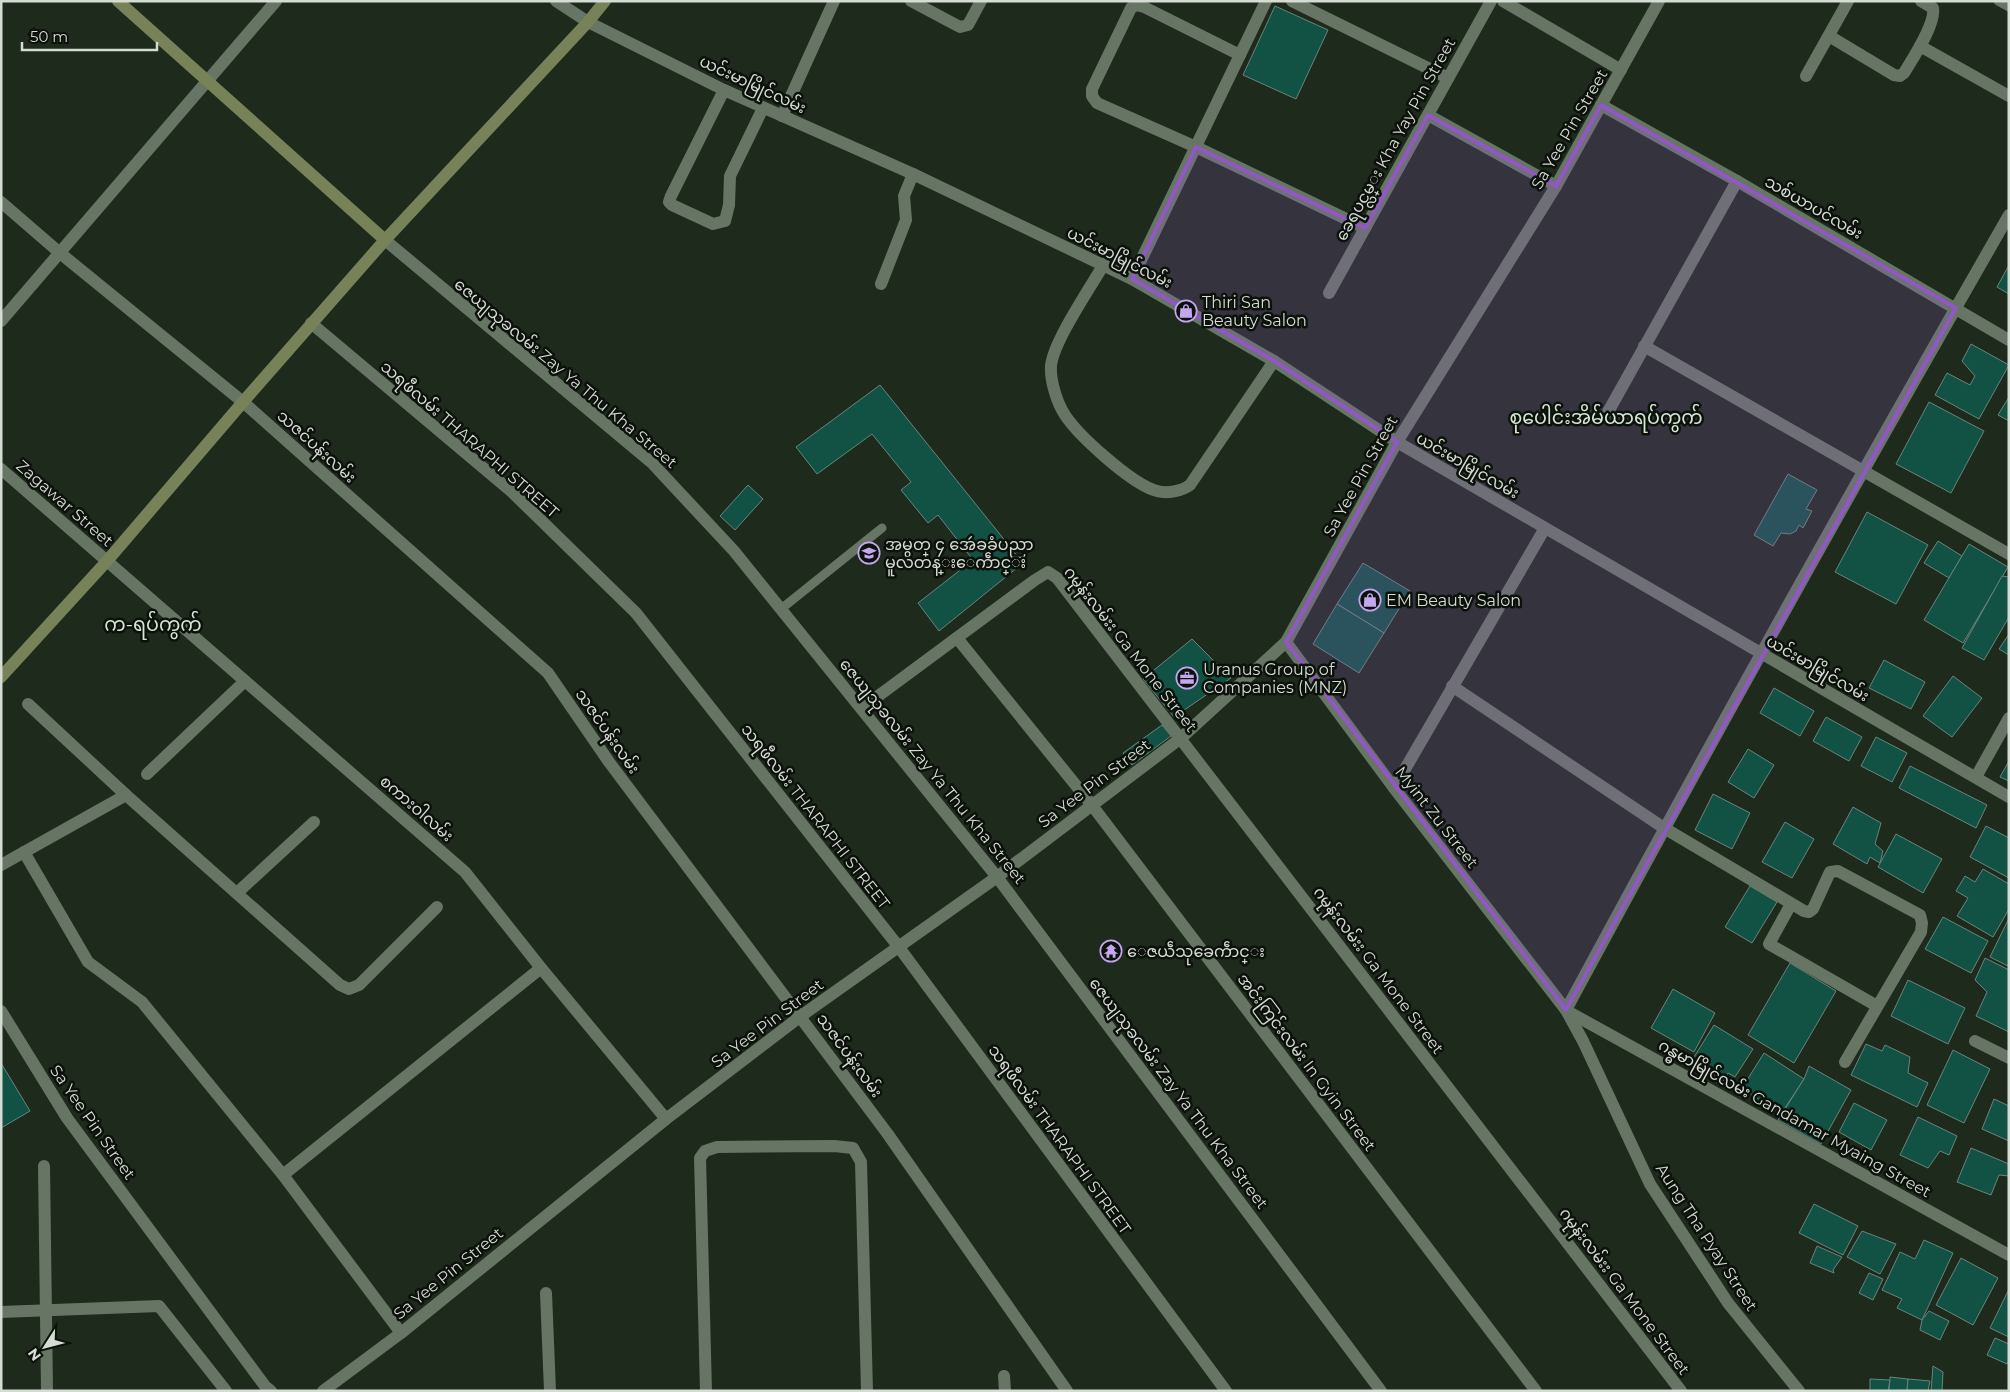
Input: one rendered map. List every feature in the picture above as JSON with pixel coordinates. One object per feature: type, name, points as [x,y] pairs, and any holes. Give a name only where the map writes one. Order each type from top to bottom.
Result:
[{"type":"street","points":[[118,1],[385,240]]},
{"type":"street","points":[[1,321],[276,1]]},
{"type":"street","name":"ယင်းမာမြိုင်လမ်း","points":[[556,1],[588,22],[724,90],[913,174],[1132,279],[1274,361],[1397,442],[2009,797]]},
{"type":"street","points":[[1,677],[107,561],[385,240],[588,22],[605,1]]},
{"type":"street","points":[[782,116],[834,1]]},
{"type":"street","points":[[911,1],[960,27],[968,25],[981,1]]},
{"type":"street","points":[[1132,279],[1266,1]]},
{"type":"street","points":[[1292,1],[1448,78]]},
{"type":"street","name":"ခေရပင္လမ္း Kha Yay Pin Street","points":[[1329,293],[1491,1]]},
{"type":"street","points":[[1503,1],[1621,70]]},
{"type":"street","name":"Sa Yee Pin Street","points":[[323,1391],[401,1333],[666,1119],[801,1016],[997,877],[1091,804],[1181,738],[1286,642],[1397,442],[1556,186],[1659,1]]},
{"type":"street","points":[[1806,76],[1848,1]]},
{"type":"street","points":[[1829,36],[1894,75],[1900,76],[1904,73],[1920,46],[1934,14],[1933,8],[1922,1]]},
{"type":"street","points":[[1240,55],[1136,4],[1132,8],[1092,89],[1092,96],[1097,103],[1196,147],[1365,228]]},
{"type":"street","points":[[1920,46],[2009,96]]},
{"type":"street","points":[[724,90],[671,196],[670,202],[672,205],[713,224],[725,221],[729,205],[730,176],[763,108]]},
{"type":"street","name":"သစ်ယာပင်လမ်း","points":[[1601,106],[1737,181],[2009,340]]},
{"type":"street","points":[[1428,115],[1556,186]]},
{"type":"street","points":[[881,284],[906,220],[904,196],[913,174]]},
{"type":"street","points":[[1608,412],[1737,181]]},
{"type":"street","name":"သဇင်ပန်းလမ်း","points":[[1,202],[60,253],[243,402],[548,673],[609,762],[887,1133],[1066,1391]]},
{"type":"street","points":[[1566,1010],[1664,828],[1862,471],[2009,215]]},
{"type":"street","name":"ဇေယျသုခလမ်း Zay Ya Thu Kha Street","points":[[385,240],[652,463],[734,551],[997,877],[1381,1391]]},
{"type":"street","points":[[1104,264],[1055,350],[1051,367],[1054,386],[1062,411],[1092,446],[1136,482],[1158,492],[1182,490],[1190,485],[1274,361]]},
{"type":"street","name":"သရဖီလမ်း THARAPHI STREET","points":[[311,324],[512,492],[636,614],[898,946],[1226,1391]]},
{"type":"street","points":[[1644,346],[2009,554]]},
{"type":"street","name":"Zagawar Street","points":[[1,469],[107,561]]},
{"type":"street","points":[[1394,788],[1545,528]]},
{"type":"street","name":"စကားဝါလမ်း","points":[[107,561],[465,872],[541,968],[666,1119]]},
{"type":"street","name":"ဂမုန်းလမ်းး Ga Mone Street","points":[[957,638],[1048,572],[1057,578],[1681,1391]]},
{"type":"street","points":[[862,708],[957,638]]},
{"type":"street","name":"အင်းကြင်းလမ်း In Gyin Street","points":[[957,638],[1091,804],[1536,1391]]},
{"type":"street","name":"Myint Zu Street","points":[[1286,642],[1394,788],[1566,1010]]},
{"type":"street","points":[[147,774],[245,681]]},
{"type":"street","points":[[1452,686],[1664,828],[1804,911],[1809,912],[1813,908],[1830,872],[1838,871],[1920,915],[1922,923],[1921,932],[1845,1062]]},
{"type":"street","points":[[28,704],[126,795],[238,892],[340,985],[349,990],[359,985],[437,907]]},
{"type":"street","points":[[1976,777],[2009,718]]},
{"type":"street","points":[[1,865],[126,795]]},
{"type":"street","points":[[238,892],[314,822]]},
{"type":"street","points":[[24,852],[88,962],[142,1002],[283,1175],[401,1333]]},
{"type":"street","points":[[1791,904],[1769,944],[1877,1006]]},
{"type":"street","points":[[283,1175],[541,968]]},
{"type":"street","name":"ဂန္ဓမာမြိုင်လမ်း Gandamar Myaing Street","points":[[1566,1010],[2009,1254]]},
{"type":"street","name":"Aung Tha Pyay Street","points":[[1566,1010],[1583,1041],[1650,1184],[1728,1302],[1799,1391]]},
{"type":"street","name":"Sa Yee Pin Street","points":[[1,1011],[67,1118],[265,1386],[271,1391]]},
{"type":"street","points":[[1975,1040],[2009,1058]]},
{"type":"street","points":[[706,1391],[700,1158],[705,1151],[717,1147],[834,1146],[853,1148],[861,1162],[867,1391]]},
{"type":"street","points":[[44,1166],[47,1391]]},
{"type":"street","points":[[546,1293],[550,1391]]},
{"type":"street","points":[[1,1312],[159,1306],[226,1391]]},
{"type":"street","points":[[1004,1376],[1006,1391]]},
{"type":"lane","points":[[1998,1],[2009,7]]},
{"type":"lane","points":[[782,609],[882,528]]},
{"type":"highlighted area","points":[[1601,105],[1956,308],[1566,1010],[1286,642],[1397,442],[1274,361],[1132,279],[1196,147],[1365,228],[1428,115],[1556,186]]},
{"type":"building","points":[[1275,6],[1328,30],[1296,99],[1243,75]]},
{"type":"building","points":[[2009,265],[2009,294],[1997,287]]},
{"type":"building","points":[[1971,344],[2009,365],[1979,419],[1935,395],[1947,373],[1970,385],[1975,376],[1962,361]]},
{"type":"building","points":[[880,385],[1023,563],[939,631],[918,603],[973,560],[938,515],[928,523],[901,490],[911,482],[872,434],[817,474],[796,447]]},
{"type":"building","points":[[2009,397],[2009,421],[1998,415]]},
{"type":"building","points":[[1929,402],[1984,431],[1951,493],[1896,464]]},
{"type":"building","points":[[1788,474],[1817,490],[1806,509],[1812,511],[1803,528],[1799,525],[1796,531],[1790,534],[1781,533],[1773,546],[1754,535]]},
{"type":"building","points":[[748,485],[763,499],[735,530],[720,516]]},
{"type":"building","points":[[1867,512],[1928,545],[1896,604],[1835,572]]},
{"type":"building","points":[[1938,541],[1962,556],[1949,578],[1924,563]]},
{"type":"building","points":[[1969,544],[2008,567],[1963,643],[1924,620]]},
{"type":"building","points":[[1363,563],[1410,591],[1384,633],[1337,604]]},
{"type":"building","points":[[2002,576],[2009,577],[2009,617],[1984,660],[1962,648]]},
{"type":"building","points":[[1337,604],[1384,633],[1359,673],[1313,644]]},
{"type":"building","points":[[2009,634],[2009,655],[1999,649]]},
{"type":"building","name":"Uranus Group of Companies (MNZ)","points":[[1192,639],[1231,678],[1174,717],[1143,679]]},
{"type":"building","points":[[1884,660],[1925,682],[1911,709],[1869,688]]},
{"type":"building","points":[[1953,676],[1982,698],[1952,737],[1923,716]]},
{"type":"building","points":[[1774,688],[1814,711],[1800,736],[1760,713]]},
{"type":"building","points":[[1826,717],[1862,737],[1849,761],[1813,741]]},
{"type":"building","points":[[1162,725],[1171,736],[1132,765],[1123,753]]},
{"type":"building","points":[[1876,737],[1907,753],[1892,782],[1861,766]]},
{"type":"building","points":[[1748,749],[1774,765],[1754,798],[1728,782]]},
{"type":"building","points":[[2009,761],[2009,781],[2000,777]]},
{"type":"building","points":[[1910,766],[1987,805],[1976,828],[1899,788]]},
{"type":"building","points":[[1713,794],[1750,813],[1732,849],[1695,830]]},
{"type":"building","points":[[1853,807],[1881,823],[1875,844],[1883,851],[1880,863],[1870,857],[1867,864],[1833,844]]},
{"type":"building","points":[[1785,822],[1814,839],[1792,878],[1762,862]]},
{"type":"building","points":[[1986,826],[2009,838],[2009,878],[1970,857]]},
{"type":"building","points":[[1896,834],[1942,859],[1923,893],[1878,867]]},
{"type":"building","points":[[1983,869],[2009,884],[2009,909],[1993,937],[1957,916],[1968,898],[1956,891],[1965,876],[1975,882]]},
{"type":"building","points":[[1750,886],[1777,902],[1752,943],[1725,927]]},
{"type":"building","points":[[1943,917],[1988,941],[1971,973],[1925,949]]},
{"type":"building","points":[[2009,918],[2009,966],[2008,966],[1990,957]]},
{"type":"building","points":[[1985,958],[2009,970],[2009,1032],[1976,1016],[1987,992],[1975,980]]},
{"type":"building","points":[[1790,963],[1836,991],[1794,1063],[1748,1035]]},
{"type":"building","points":[[1908,980],[1965,1008],[1948,1044],[1891,1016]]},
{"type":"building","points":[[1673,989],[1715,1013],[1694,1052],[1651,1028]]},
{"type":"building","points":[[1714,1025],[1753,1049],[1735,1077],[1728,1073],[1721,1085],[1689,1065]]},
{"type":"building","points":[[1866,1044],[1882,1051],[1885,1045],[1910,1057],[1908,1073],[1928,1083],[1917,1107],[1851,1075]]},
{"type":"building","points":[[1953,1050],[1990,1069],[1964,1123],[1927,1105]]},
{"type":"building","points":[[1764,1053],[1804,1079],[1781,1114],[1742,1088]]},
{"type":"building","points":[[1,1063],[30,1111],[1,1128]]},
{"type":"building","points":[[1809,1066],[1851,1090],[1821,1144],[1778,1120],[1804,1079]]},
{"type":"building","points":[[1994,1099],[2009,1106],[2009,1141],[1982,1129]]},
{"type":"building","points":[[1854,1103],[1887,1120],[1871,1150],[1839,1132]]},
{"type":"building","points":[[1918,1117],[1957,1136],[1949,1155],[1940,1151],[1928,1168],[1900,1155]]},
{"type":"building","points":[[1971,1148],[2009,1164],[2009,1176],[1999,1175],[1991,1195],[1957,1182]]},
{"type":"building","points":[[1814,1204],[1858,1226],[1843,1255],[1799,1233]]},
{"type":"building","points":[[1862,1231],[1896,1244],[1880,1274],[1847,1257]]},
{"type":"building","points":[[1924,1240],[1953,1253],[1922,1320],[1897,1308],[1902,1299],[1882,1290],[1900,1252],[1915,1259]]},
{"type":"building","points":[[1817,1246],[1842,1257],[1833,1270],[1834,1273],[1810,1263]]},
{"type":"building","points":[[1961,1258],[1998,1278],[1973,1325],[1936,1305]]},
{"type":"building","points":[[1869,1273],[1883,1279],[1873,1300],[1859,1293]]},
{"type":"building","points":[[2009,1289],[2009,1337],[1990,1328]]},
{"type":"building","points":[[1929,1311],[1949,1321],[1940,1340],[1920,1330],[1922,1320]]},
{"type":"building","points":[[1995,1338],[2009,1344],[2009,1360],[2007,1364],[1987,1355]]},
{"type":"building","points":[[1933,1366],[1943,1372],[1942,1391],[1931,1391]]},
{"type":"building","points":[[1890,1377],[1908,1379],[1907,1391],[1889,1391]]},
{"type":"building","points":[[1870,1379],[1890,1380],[1888,1391],[1870,1391]]},
{"type":"building","points":[[1908,1379],[1930,1381],[1928,1391],[1907,1391]]},
{"type":"place","name":"Thiri San Beauty Salon","points":[[1186,311]]},
{"type":"place","name":"အမွတ္ ၄ အေဴခခံပညာ မူလတန္းေကဵာင္း","points":[[869,553]]},
{"type":"place","name":"EM Beauty Salon","points":[[1370,600]]},
{"type":"place","name":"Uranus Group of Companies (MNZ)","points":[[1187,678]]},
{"type":"place","name":"ေဇယဵသုခေကဵာင္း","points":[[1111,951]]},
{"type":"district","name":"စုပေါင်းအိမ်ယာရပ်ကွက်","points":[[1606,417]]},
{"type":"district","name":"က-ရပ်ကွက်","points":[[153,624]]}]
